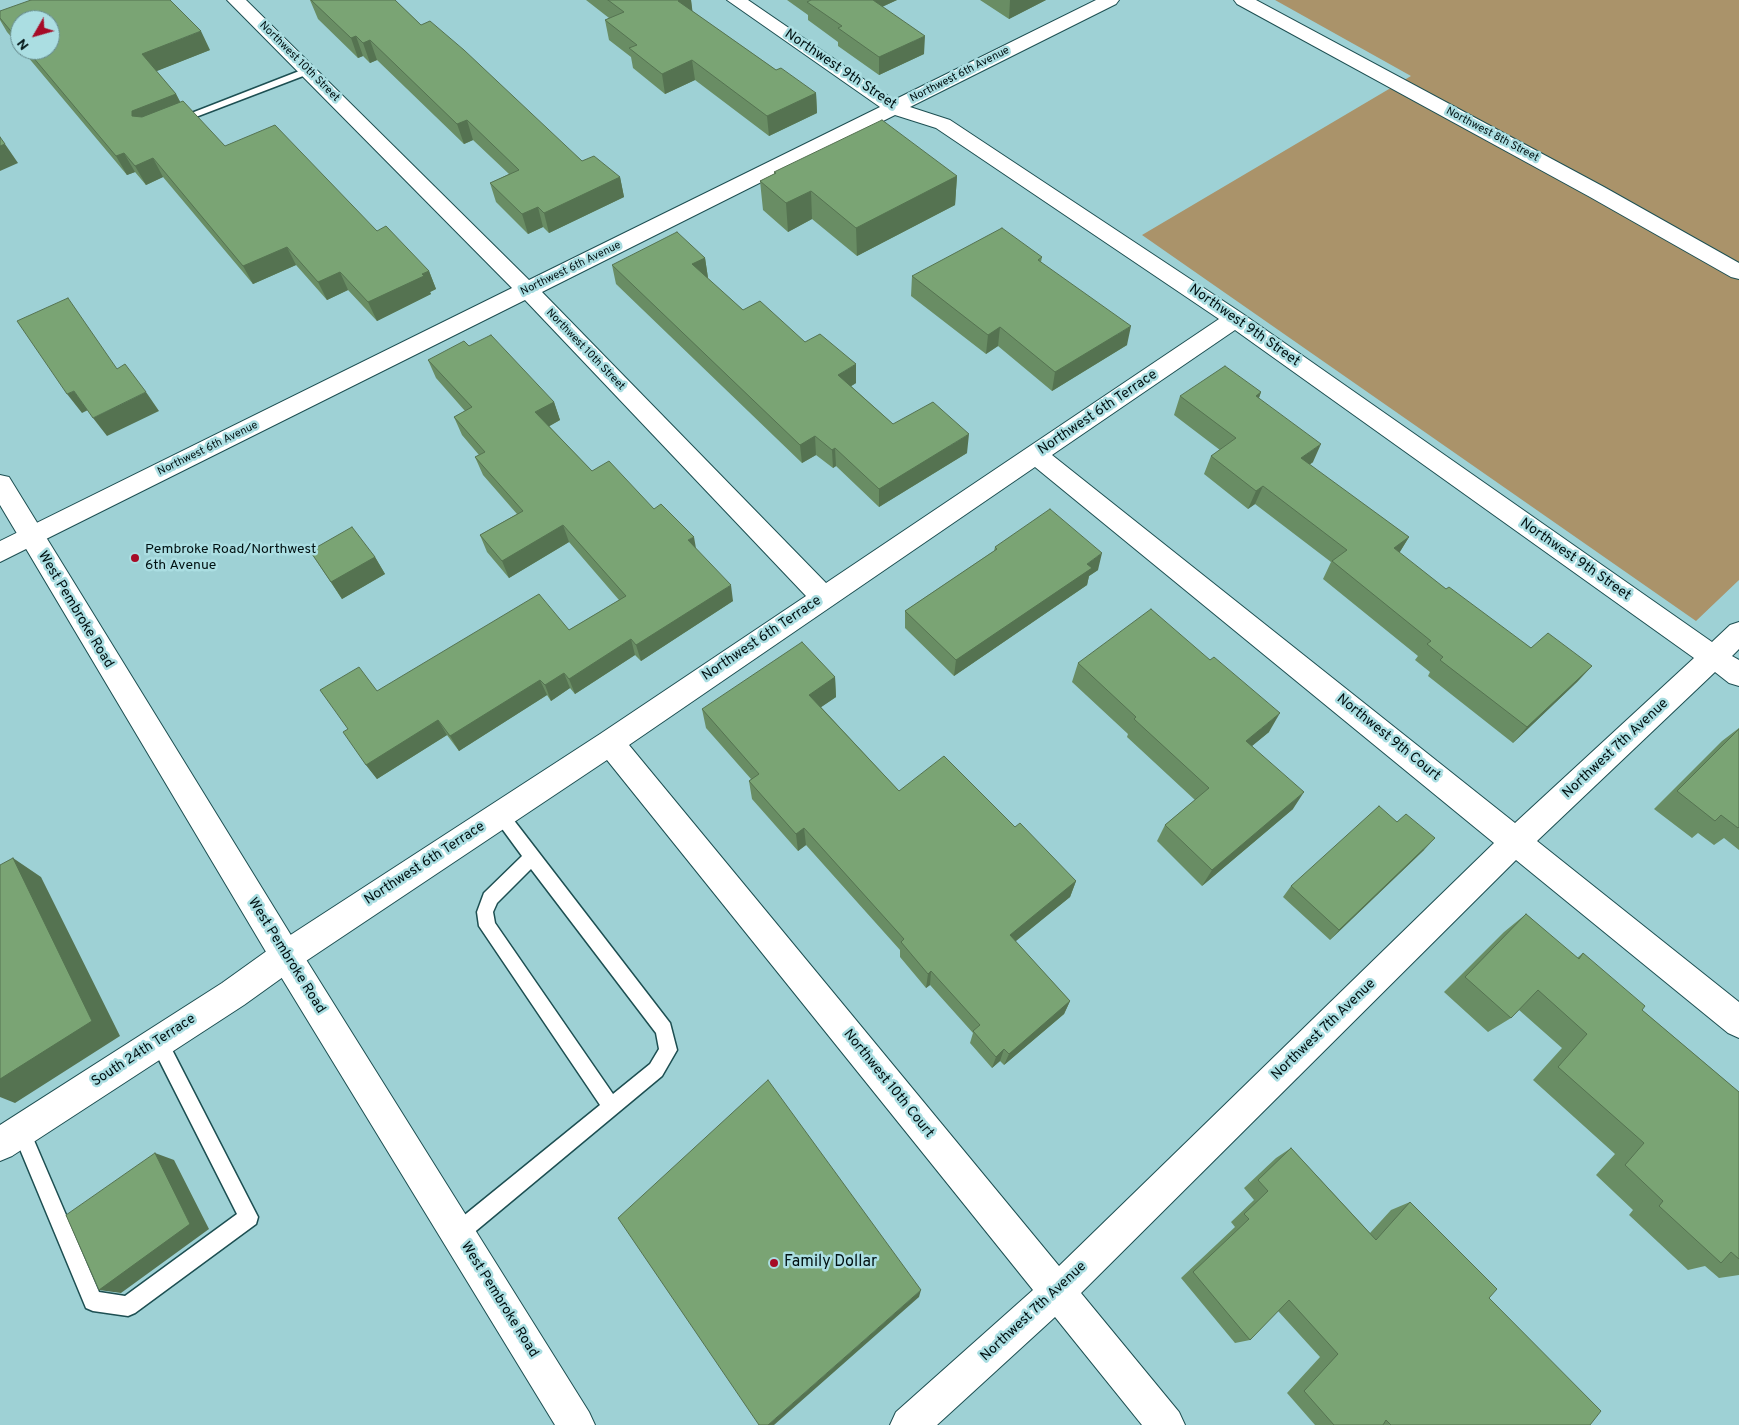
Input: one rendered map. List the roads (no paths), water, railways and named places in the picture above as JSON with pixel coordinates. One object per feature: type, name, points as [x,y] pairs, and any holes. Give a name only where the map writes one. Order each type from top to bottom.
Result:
[{"type":"street","name":"Northwest 10th Street","points":[[236,0],[527,290],[823,597]]},
{"type":"street","name":"Northwest 6th Avenue","points":[[0,552],[1110,0]]},
{"type":"street","name":"Northwest 8th Street","points":[[1243,0],[1588,187],[1739,272]]},
{"type":"street","name":"Northwest 9th Street","points":[[747,2],[894,108],[943,124],[1235,319],[1739,676]]},
{"type":"street","name":"Northwest 6th Terrace","points":[[286,956],[610,743],[1235,319]]},
{"type":"street","name":"Northwest 9th Court","points":[[1036,455],[1739,1022]]},
{"type":"street","name":"West Pembroke Road","points":[[0,484],[286,956],[576,1425]]},
{"type":"street","name":"Northwest 7th Avenue","points":[[912,1424],[1057,1292],[1516,841],[1739,633]]},
{"type":"street","name":"Northwest 10th Court","points":[[610,743],[1166,1425]]},
{"type":"street","name":"South 24th Terrace","points":[[11,1137],[286,956]]},
{"type":"lane","points":[[166,125],[307,71]]},
{"type":"lane","points":[[458,1233],[656,1070],[668,1050],[664,1029],[500,815]]},
{"type":"lane","points":[[532,856],[490,898],[485,912],[487,926],[612,1107]]},
{"type":"lane","points":[[11,1137],[92,1301],[128,1306],[249,1217],[158,1042]]},
{"type":"place","name":"Pembroke Road/Northwest 6th Avenue","points":[[135,558]]},
{"type":"place","name":"Family Dollar","points":[[774,1263]]}]
